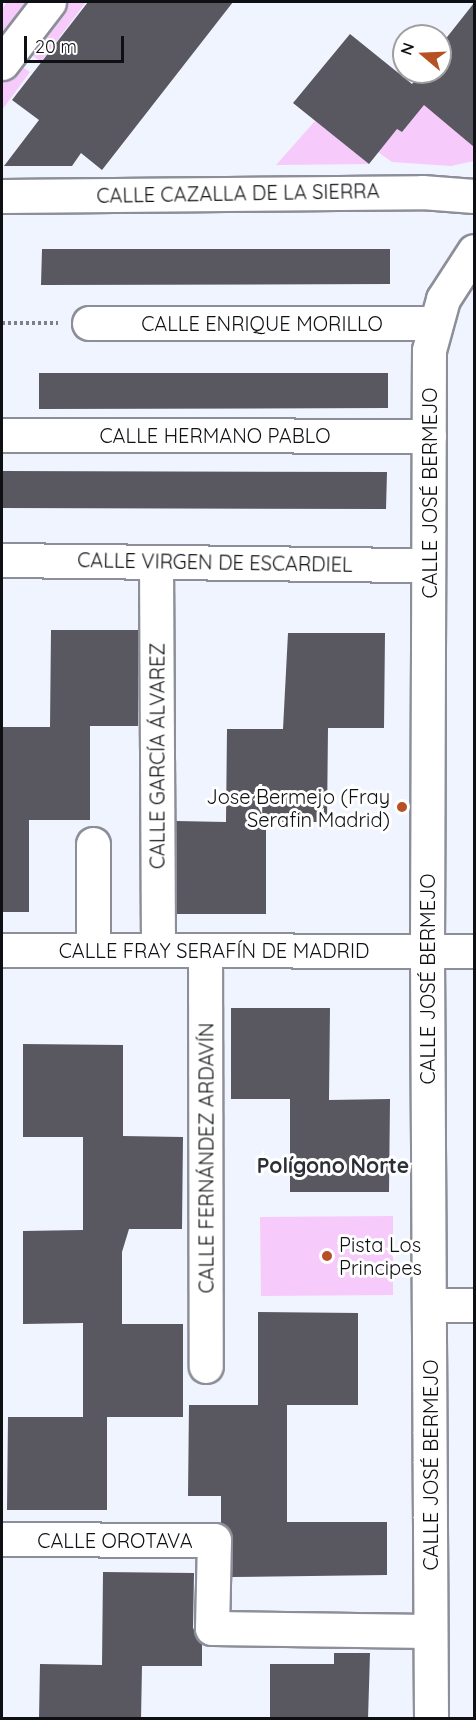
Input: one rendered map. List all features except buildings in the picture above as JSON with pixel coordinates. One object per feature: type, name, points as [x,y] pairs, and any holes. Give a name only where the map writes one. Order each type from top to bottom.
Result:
[{"type":"street","points":[[2,63],[49,2]]},
{"type":"street","name":"CALLE CAZALLA DE LA SIERRA","points":[[2,196],[422,192],[474,196]]},
{"type":"street","name":"CALLE JOSÉ BERMEJO","points":[[431,1719],[427,950],[429,350],[434,323],[442,299],[474,251]]},
{"type":"street","name":"CALLE ENRIQUE MORILLO","points":[[89,323],[434,323]]},
{"type":"street","name":"CALLE HERMANO PABLO","points":[[2,435],[429,436]]},
{"type":"street","name":"CALLE VIRGEN DE ESCARDIEL","points":[[2,560],[428,565]]},
{"type":"street","name":"CALLE GARCÍA ÁLVAREZ","points":[[156,562],[158,950]]},
{"type":"street","points":[[93,844],[93,950]]},
{"type":"street","name":"CALLE FRAY SERAFÍN DE MADRID","points":[[2,950],[474,951]]},
{"type":"street","name":"CALLE FERNÁNDEZ ARDAVÍN","points":[[205,950],[206,1366]]},
{"type":"street","points":[[429,1305],[474,1305]]},
{"type":"street","name":"CALLE OROTAVA","points":[[2,1539],[214,1540],[212,1628],[430,1631]]},
{"type":"path","points":[[2,323],[89,323]]},
{"type":"shaded area","points":[[7,2],[38,2],[2,49],[2,9]]},
{"type":"shaded area","points":[[61,2],[86,2],[41,62],[25,50]]},
{"type":"shaded area","points":[[15,62],[30,72],[2,110],[2,80]]},
{"type":"shaded area","points":[[424,95],[453,101],[474,118],[460,135],[474,147],[474,161],[451,166],[392,162],[378,152],[397,129],[402,132],[418,112]]},
{"type":"shaded area","points":[[315,121],[327,130],[369,164],[276,165]]},
{"type":"shaded area","name":"Pista Los Principes","points":[[393,1216],[393,1295],[261,1296],[260,1217]]},
{"type":"place","name":"Jose Bermejo (Fray Serafin Madrid)","points":[[402,807]]},
{"type":"place","name":"Pista Los Principes","points":[[327,1256]]},
{"type":"district","name":"Polígono Norte","points":[[333,1165]]}]
